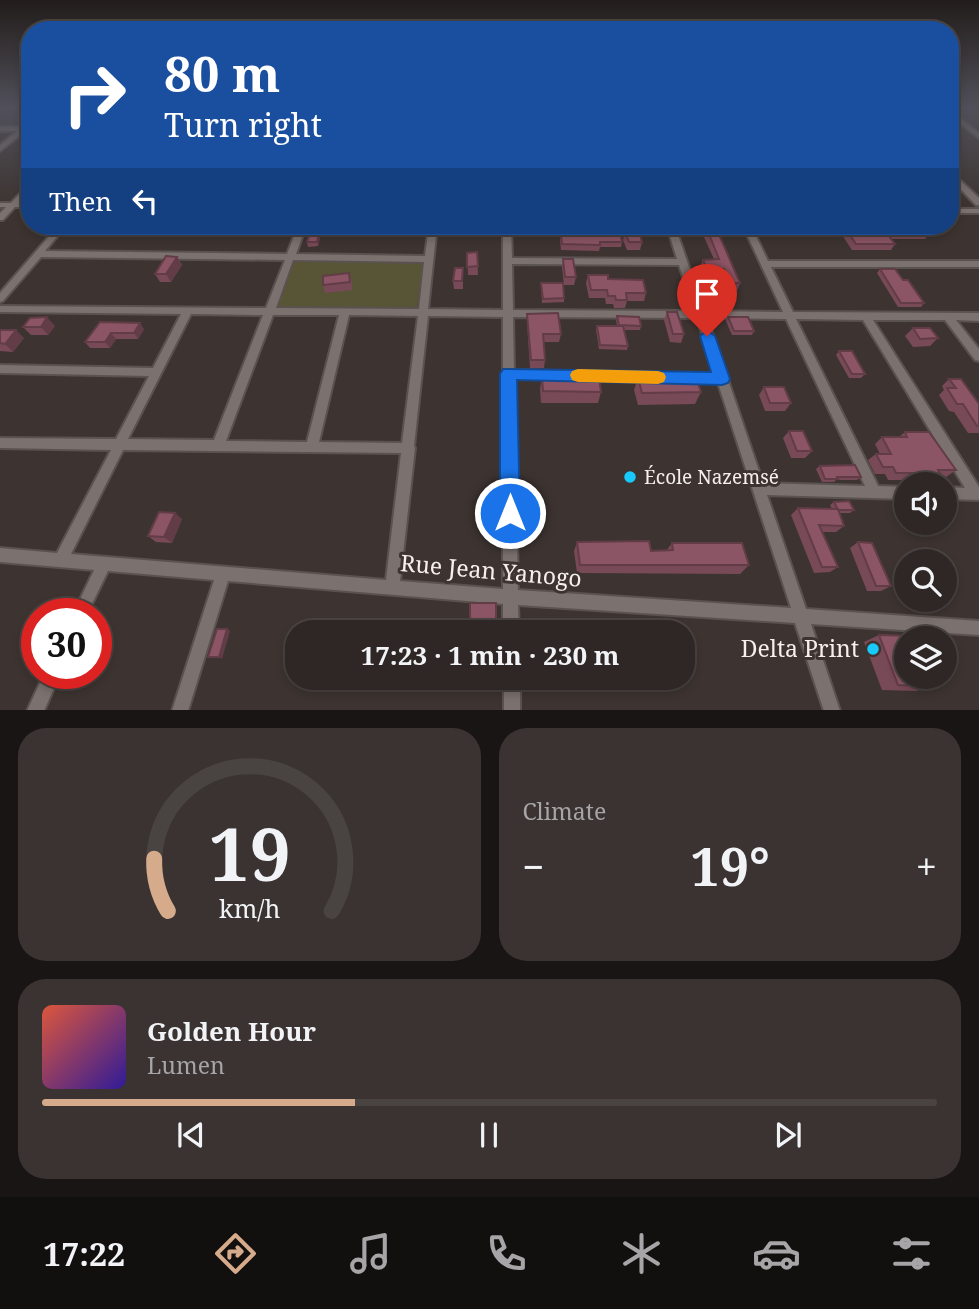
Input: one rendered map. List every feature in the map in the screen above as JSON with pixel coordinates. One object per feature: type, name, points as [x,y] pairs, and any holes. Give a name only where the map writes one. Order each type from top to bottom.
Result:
[{"type":"street","points":[[959,182],[979,202]]},
{"type":"street","points":[[0,218],[21,197]]},
{"type":"street","points":[[0,205],[21,205]]},
{"type":"street","points":[[959,211],[979,211]]},
{"type":"street","points":[[0,299],[54,235]]},
{"type":"street","points":[[218,446],[299,235]]},
{"type":"street","points":[[392,585],[432,235]]},
{"type":"street","points":[[507,235],[511,620]]},
{"type":"street","points":[[674,235],[761,489],[800,618],[832,710]]},
{"type":"street","points":[[751,235],[874,492]]},
{"type":"street","points":[[37,254],[429,259]]},
{"type":"street","points":[[508,261],[683,262]]},
{"type":"street","points":[[765,264],[979,264]]},
{"type":"street","points":[[0,309],[979,317]]},
{"type":"street","points":[[62,558],[188,310]]},
{"type":"street","points":[[313,446],[345,312]]},
{"type":"street","points":[[866,316],[978,494]]},
{"type":"street","points":[[948,317],[979,357]]},
{"type":"street","points":[[0,369],[158,372]]},
{"type":"street","points":[[509,374],[722,379]]},
{"type":"street","points":[[0,443],[409,448]]},
{"type":"street","points":[[761,489],[894,493]]},
{"type":"street","points":[[957,494],[978,494]]},
{"type":"street","name":"Rue Jean Yanogo","points":[[0,555],[392,585],[511,597],[979,628]]},
{"type":"street","points":[[88,598],[104,563]]},
{"type":"street","points":[[180,710],[223,573]]},
{"type":"street","points":[[35,710],[45,689]]},
{"type":"street","points":[[512,690],[512,710]]},
{"type":"shaded area","points":[[292,259],[424,260],[417,307],[274,307]]},
{"type":"building","points":[[309,235],[319,235],[317,242],[307,242]]},
{"type":"building","points":[[561,235],[621,235],[622,242],[600,242],[600,245],[562,244]]},
{"type":"building","points":[[626,235],[640,235],[642,242],[629,242]]},
{"type":"building","points":[[709,235],[719,235],[740,283],[728,283],[724,269],[707,269],[703,260],[719,259]]},
{"type":"building","points":[[850,235],[888,235],[895,244],[856,244]]},
{"type":"building","points":[[477,252],[478,266],[467,267],[467,253]]},
{"type":"building","points":[[166,256],[177,257],[166,274],[155,274]]},
{"type":"building","points":[[563,259],[573,259],[576,277],[565,277]]},
{"type":"building","points":[[455,268],[463,268],[462,281],[453,281]]},
{"type":"building","points":[[880,269],[895,269],[903,280],[908,280],[924,303],[901,303]]},
{"type":"building","points":[[349,273],[350,282],[323,285],[323,276]]},
{"type":"building","points":[[588,275],[608,275],[608,279],[643,280],[646,293],[626,293],[627,300],[616,300],[615,296],[608,296],[607,290],[591,290]]},
{"type":"building","points":[[541,283],[563,283],[564,298],[543,299]]},
{"type":"building","points":[[667,312],[677,312],[684,334],[673,334]]},
{"type":"building","points":[[558,313],[561,334],[543,334],[545,360],[531,360],[527,314]]},
{"type":"building","points":[[617,316],[639,317],[641,326],[619,325]]},
{"type":"building","points":[[47,317],[41,327],[23,327],[30,318]]},
{"type":"building","points":[[728,317],[748,317],[754,331],[734,331]]},
{"type":"building","points":[[100,322],[140,323],[134,333],[111,333],[105,342],[85,342]]},
{"type":"building","points":[[597,326],[623,326],[628,346],[600,345]]},
{"type":"building","points":[[913,328],[930,328],[938,338],[920,339]]},
{"type":"building","points":[[0,330],[16,330],[5,344],[0,343]]},
{"type":"building","points":[[839,351],[852,351],[865,374],[852,374]]},
{"type":"building","points":[[542,377],[599,378],[601,392],[543,391]]},
{"type":"building","points":[[696,377],[701,392],[642,393],[638,378]]},
{"type":"building","points":[[949,379],[961,379],[979,404],[979,426],[963,404],[957,404],[947,388],[956,388]]},
{"type":"building","points":[[764,387],[784,387],[791,403],[770,403]]},
{"type":"building","points":[[789,431],[803,431],[812,451],[797,451]]},
{"type":"building","points":[[905,432],[929,432],[956,470],[896,472],[893,467],[883,467],[876,454],[891,454],[882,437],[907,437]]},
{"type":"building","points":[[855,465],[861,477],[837,477],[838,479],[825,479],[820,466]]},
{"type":"building","points":[[849,501],[854,510],[838,510],[834,502]]},
{"type":"building","points":[[798,508],[838,509],[844,526],[819,525],[838,567],[822,567]]},
{"type":"building","points":[[159,512],[175,513],[164,537],[148,536]]},
{"type":"building","points":[[649,541],[651,551],[673,550],[672,543],[742,543],[749,565],[580,565],[577,542]]},
{"type":"building","points":[[858,542],[872,543],[891,586],[876,586]]},
{"type":"building","points":[[470,603],[496,603],[496,620],[470,620]]},
{"type":"building","points":[[217,629],[227,629],[219,657],[208,657]]},
{"type":"building","points":[[879,635],[894,635],[894,674]]},
{"type":"slow traffic","points":[[578,375],[658,377]]},
{"type":"place","name":"École Nazemsé","points":[[630,477]]},
{"type":"place","name":"Delta Print","points":[[873,649]]},
{"type":"route","points":[[510,513],[509,374],[722,379],[707,336]]}]
